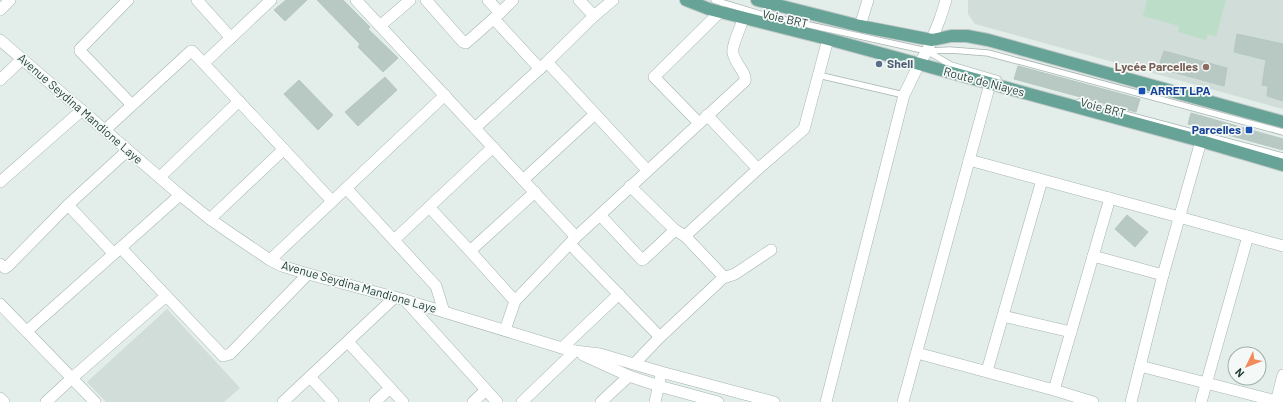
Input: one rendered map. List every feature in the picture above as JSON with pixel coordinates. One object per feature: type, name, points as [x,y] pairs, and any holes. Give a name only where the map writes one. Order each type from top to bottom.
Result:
[{"type":"main road","name":"Route de Niayes","points":[[686,0],[709,9],[828,39],[1201,141],[1283,165]]},
{"type":"main road","points":[[757,0],[860,26],[930,46],[951,36],[967,36],[988,40],[1283,122]]},
{"type":"street","points":[[0,10],[10,0]]},
{"type":"street","points":[[128,0],[80,49],[80,51],[131,104]]},
{"type":"street","points":[[197,0],[231,38]]},
{"type":"street","points":[[204,63],[271,0]]},
{"type":"street","points":[[356,0],[535,192],[619,294],[660,337]]},
{"type":"street","points":[[380,26],[410,0]]},
{"type":"street","points":[[426,0],[466,43],[514,0]]},
{"type":"street","points":[[488,0],[497,16],[543,65],[595,114],[647,170]]},
{"type":"street","points":[[579,0],[594,16]]},
{"type":"street","points":[[475,128],[613,0]]},
{"type":"street","points":[[860,26],[868,0]]},
{"type":"street","points":[[826,402],[904,95],[919,64],[930,46],[946,0]]},
{"type":"street","points":[[699,123],[654,77],[721,11]]},
{"type":"street","points":[[505,330],[515,302],[573,240],[745,81],[746,78],[744,73],[736,63],[732,52],[744,17]]},
{"type":"street","points":[[600,215],[642,260],[680,233],[804,129],[828,39]]},
{"type":"street","name":"Avenue Seydina Mandione Laye","points":[[0,40],[180,195],[210,219],[270,260],[282,266],[308,274],[400,298],[575,351]]},
{"type":"street","points":[[104,130],[191,51],[204,63],[332,201]]},
{"type":"street","points":[[0,80],[22,59]]},
{"type":"street","points":[[904,402],[990,84]]},
{"type":"street","points":[[270,260],[444,95]]},
{"type":"street","points":[[160,177],[239,101]]},
{"type":"street","points":[[0,182],[82,110]]},
{"type":"street","points":[[523,180],[595,114]]},
{"type":"street","points":[[707,115],[758,169]]},
{"type":"street","points":[[1131,402],[1163,275],[1201,141]]},
{"type":"street","points":[[394,240],[493,147]]},
{"type":"street","points":[[210,219],[284,149]]},
{"type":"street","points":[[0,264],[5,268],[8,266],[68,205],[128,150]]},
{"type":"street","points":[[969,160],[1283,246]]},
{"type":"street","points":[[987,371],[1042,180]]},
{"type":"street","points":[[630,186],[680,233],[723,276],[723,278]]},
{"type":"street","points":[[346,188],[436,286],[444,312]]},
{"type":"street","points":[[470,251],[535,192]]},
{"type":"street","points":[[27,331],[180,195]]},
{"type":"street","points":[[1054,390],[1110,198]]},
{"type":"street","points":[[68,205],[166,296],[223,356],[230,354],[308,274]]},
{"type":"street","points":[[429,207],[515,302]]},
{"type":"street","points":[[1201,402],[1248,236]]},
{"type":"street","points":[[634,363],[723,278],[735,274],[771,250]]},
{"type":"street","points":[[1094,256],[1163,275]]},
{"type":"street","points":[[562,348],[619,294]]},
{"type":"street","points":[[46,402],[166,296]]},
{"type":"street","points":[[283,402],[348,342],[400,298],[497,402]]},
{"type":"street","points":[[0,304],[95,402]]},
{"type":"street","points":[[1003,316],[1071,332]]},
{"type":"street","points":[[348,342],[403,402]]},
{"type":"street","points":[[575,351],[600,354],[774,402]]},
{"type":"street","points":[[575,351],[629,376],[718,402]]},
{"type":"street","points":[[522,402],[575,351]]},
{"type":"street","points":[[917,353],[987,371],[1093,402]]},
{"type":"street","points":[[1140,366],[1278,401],[1283,375]]},
{"type":"street","points":[[655,402],[662,372]]},
{"type":"street","points":[[601,402],[629,376]]},
{"type":"street","points":[[310,377],[333,402]]},
{"type":"street","points":[[375,402],[390,388]]},
{"type":"street","points":[[473,402],[486,390]]},
{"type":"street","points":[[0,398],[4,402]]},
{"type":"lane","name":"Voie BRT","points":[[714,0],[760,14],[950,50],[988,53],[1283,132]]},
{"type":"lane","name":"Voie BRT","points":[[930,46],[951,64],[981,75],[1283,156]]},
{"type":"lane","points":[[818,75],[904,95]]},
{"type":"shaded area","name":"Lycée Parcelles","points":[[968,0],[1283,0],[1283,109],[975,24],[968,14]]},
{"type":"shaded area","points":[[167,309],[240,388],[224,402],[106,402],[87,382]]},
{"type":"green space","points":[[1147,0],[1226,0],[1216,37],[1208,34],[1206,40],[1178,32],[1179,26],[1143,16]]},
{"type":"building","points":[[286,0],[307,0],[285,21],[274,10]]},
{"type":"building","points":[[317,0],[343,0],[370,27],[368,29],[398,58],[383,72],[358,47],[360,44]]},
{"type":"building","points":[[1237,34],[1283,44],[1283,101],[1267,96],[1268,86],[1262,85],[1266,60],[1234,52]]},
{"type":"building","points":[[1164,51],[1227,68],[1224,86],[1158,68]]},
{"type":"building","points":[[1018,66],[1140,99],[1136,112],[1014,79]]},
{"type":"building","points":[[385,77],[397,90],[358,126],[345,112]]},
{"type":"building","points":[[299,80],[333,115],[318,130],[284,94]]},
{"type":"building","points":[[1191,113],[1283,139],[1283,150],[1188,124]]},
{"type":"building","points":[[1127,215],[1148,232],[1135,247],[1115,229]]},
{"type":"place","name":"Shell","points":[[879,64]]},
{"type":"place","name":"Lycée Parcelles","points":[[1206,67]]},
{"type":"place","name":"ARRET LPA","points":[[1142,91]]},
{"type":"place","name":"Parcelles","points":[[1249,130]]}]
